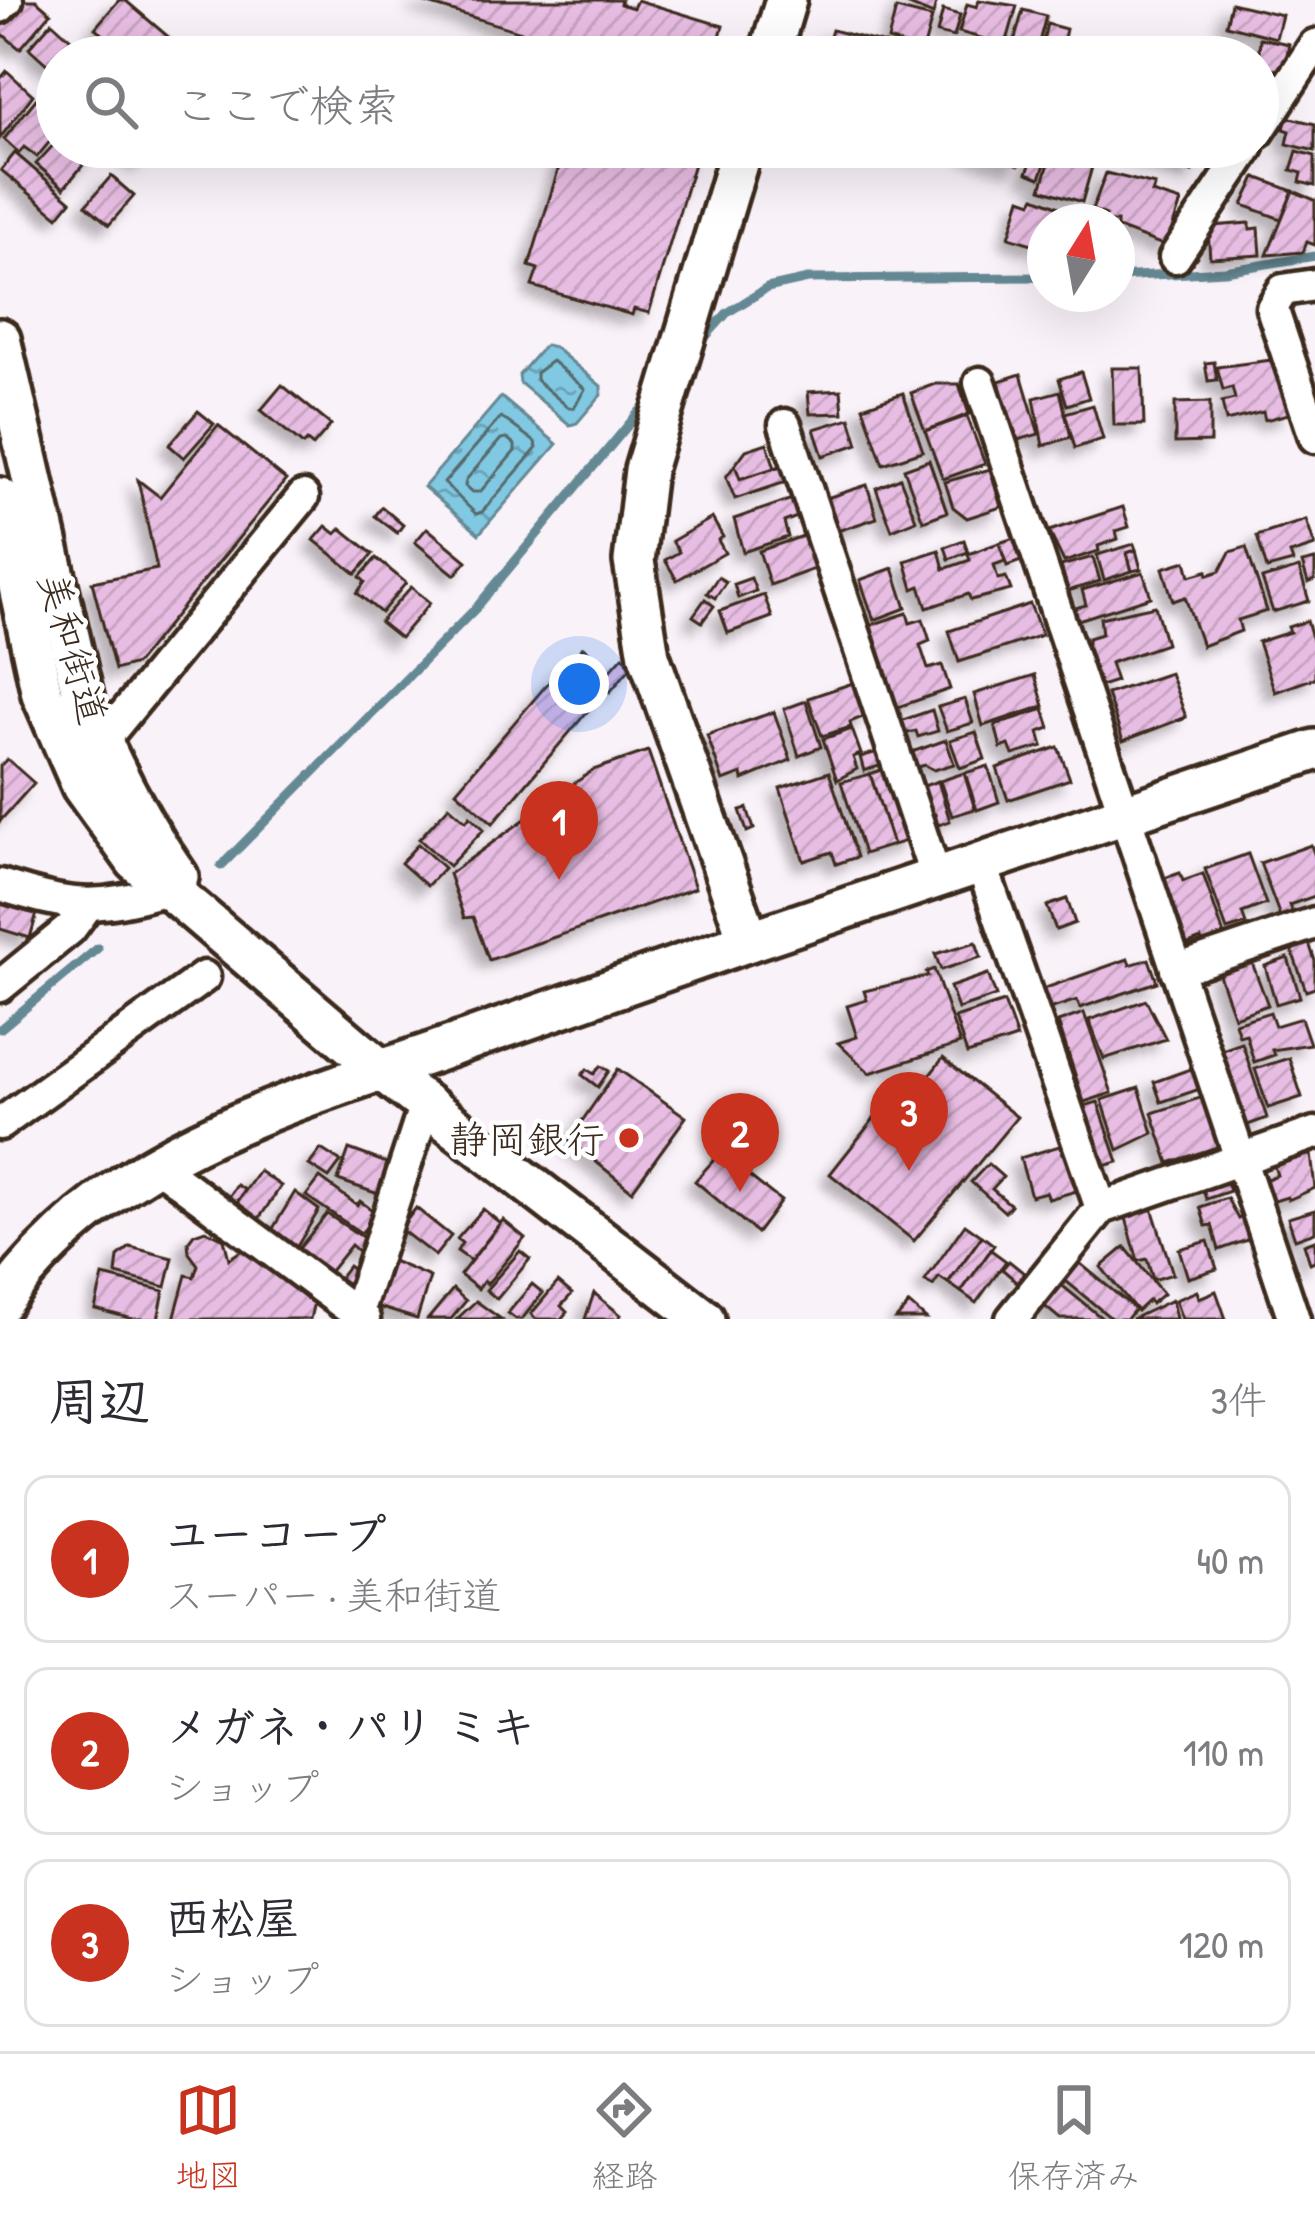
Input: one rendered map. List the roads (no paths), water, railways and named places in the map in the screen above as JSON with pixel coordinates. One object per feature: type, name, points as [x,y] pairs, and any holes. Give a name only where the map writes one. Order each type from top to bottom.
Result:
[{"type":"street","points":[[0,8],[7,0]]},
{"type":"street","points":[[775,36],[786,0]]},
{"type":"street","points":[[1279,100],[1315,45]]},
{"type":"street","points":[[736,168],[645,470],[634,561],[649,656],[748,940]]},
{"type":"street","points":[[1175,256],[1234,168]]},
{"type":"street","points":[[1315,285],[1283,290],[1272,308],[1315,437]]},
{"type":"street","name":"美和街道","points":[[0,339],[68,648],[100,742],[158,849],[216,930]]},
{"type":"street","points":[[980,383],[1294,1319]]},
{"type":"street","points":[[785,425],[936,878]]},
{"type":"street","points":[[100,742],[303,497]]},
{"type":"street","name":"美和街道","points":[[0,498],[4,544],[42,694],[82,786],[136,861],[381,1070],[704,1319]]},
{"type":"street","points":[[7,1282],[94,1203],[154,1163],[304,1098],[748,940],[1315,750]]},
{"type":"street","points":[[981,863],[1101,1208]]},
{"type":"street","points":[[0,885],[54,902],[87,906],[116,904],[167,889]]},
{"type":"street","points":[[0,986],[70,929],[87,906]]},
{"type":"street","points":[[1176,970],[1315,923]]},
{"type":"street","points":[[0,1124],[204,977]]},
{"type":"street","points":[[154,1163],[358,1317],[425,1105]]},
{"type":"street","points":[[1012,1319],[1101,1208],[1315,1133]]},
{"type":"water","points":[[545,345],[554,347],[601,386],[601,395],[577,423],[570,425],[520,383],[519,375]]},
{"type":"water","points":[[501,397],[557,444],[479,534],[424,487]]},
{"type":"waterway","points":[[1135,276],[1225,271],[1315,256]]},
{"type":"waterway","points":[[700,343],[727,313],[767,288],[808,279],[1027,277]]},
{"type":"waterway","points":[[221,866],[476,608],[649,400]]},
{"type":"waterway","points":[[0,1029],[98,948]]},
{"type":"place","name":"ユーコープ","points":[[559,880]]},
{"type":"place","name":"静岡銀行","points":[[629,1138]]},
{"type":"place","name":"西松屋","points":[[909,1171]]},
{"type":"place","name":"メガネ・パリ ミキ","points":[[740,1192]]}]
